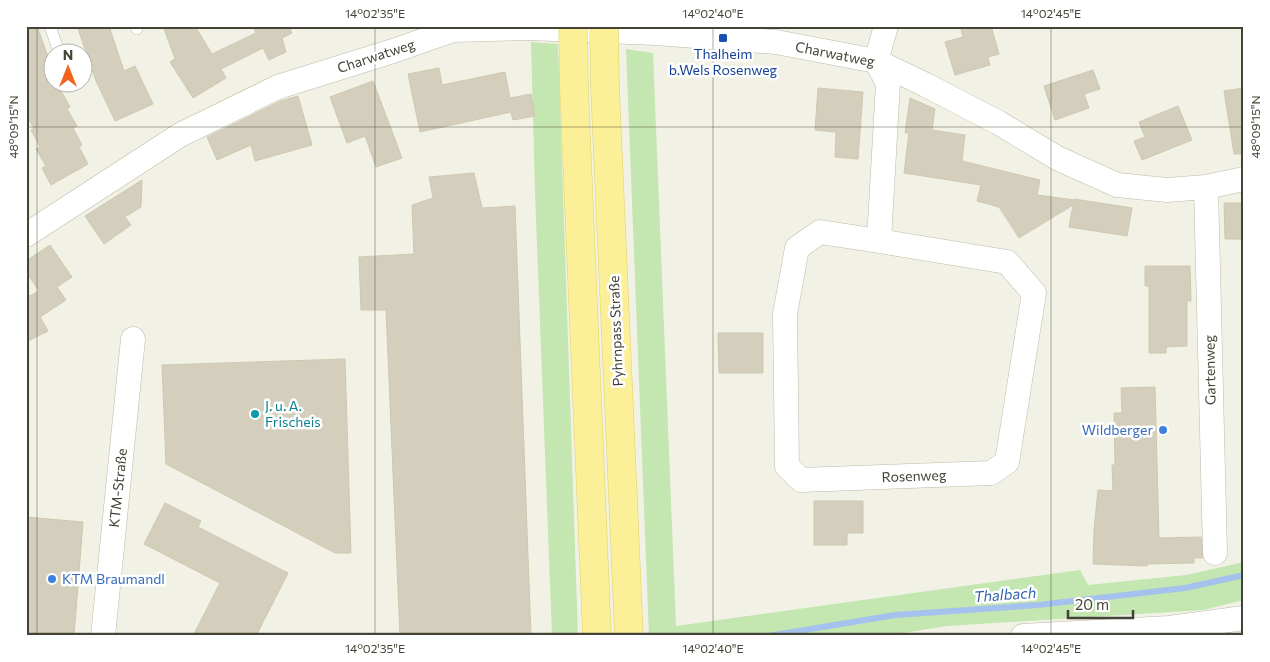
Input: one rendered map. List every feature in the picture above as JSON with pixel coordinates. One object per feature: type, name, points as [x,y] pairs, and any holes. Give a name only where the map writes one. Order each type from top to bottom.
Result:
[{"type":"main road","points":[[573,26],[597,636]]},
{"type":"main road","name":"Pyhrnpass Straße","points":[[604,26],[605,88],[629,636]]},
{"type":"street","points":[[879,241],[888,84],[876,60],[886,26]]},
{"type":"street","name":"Charwatweg","points":[[28,230],[180,135],[278,87],[393,52],[453,28],[529,28],[656,33],[776,42],[876,60],[999,123],[1058,158],[1117,185],[1167,190],[1206,186],[1244,179]]},
{"type":"street","name":"Gartenweg","points":[[1206,186],[1215,553]]},
{"type":"street","name":"Rosenweg","points":[[820,232],[879,241],[1007,262],[1034,293],[1007,462],[991,473],[801,480],[787,466],[785,314],[797,248],[820,232]]},
{"type":"street","name":"KTM-Straße","points":[[103,636],[133,339]]},
{"type":"street","points":[[1023,636],[1232,625]]},
{"type":"lane","points":[[50,26],[56,42]]},
{"type":"green space","points":[[531,42],[558,44],[578,636],[552,636]]},
{"type":"green space","points":[[626,49],[653,53],[676,626],[1080,570],[1088,585],[1186,575],[1244,562],[1244,600],[1203,610],[947,626],[884,636],[649,636]]},
{"type":"building","points":[[26,26],[37,26],[43,42],[42,92],[62,92],[70,107],[67,109],[77,126],[73,128],[82,145],[79,147],[88,164],[51,185],[42,168],[46,166],[36,149],[40,147],[31,130],[34,128],[26,116]]},
{"type":"building","points":[[77,26],[109,26],[124,71],[135,66],[153,104],[115,121],[92,69],[92,42],[83,42]]},
{"type":"building","points":[[163,26],[195,26],[212,54],[256,33],[253,26],[289,26],[292,33],[282,38],[286,52],[269,60],[263,48],[221,69],[226,78],[193,98],[170,62],[175,59]]},
{"type":"building","points":[[960,26],[991,26],[999,54],[988,57],[990,65],[955,75],[945,42],[963,37]]},
{"type":"building","points":[[439,68],[442,85],[505,72],[510,98],[531,94],[535,116],[513,120],[511,112],[420,132],[408,74]]},
{"type":"building","points":[[1093,70],[1100,89],[1084,94],[1089,108],[1055,120],[1044,86]]},
{"type":"building","points":[[373,81],[402,158],[376,167],[365,136],[347,143],[330,97]]},
{"type":"building","points":[[818,88],[863,92],[858,159],[835,157],[836,132],[815,130]]},
{"type":"building","points":[[1244,88],[1244,154],[1234,154],[1224,91]]},
{"type":"building","points":[[298,96],[312,145],[255,161],[251,145],[217,160],[207,137],[281,101]]},
{"type":"building","points":[[910,98],[935,109],[932,130],[965,135],[962,161],[1040,180],[1037,195],[1132,208],[1127,236],[1069,227],[1073,205],[1019,238],[999,207],[977,201],[981,185],[904,173],[909,133],[905,133]]},
{"type":"building","points":[[1178,106],[1192,140],[1142,160],[1134,141],[1145,137],[1139,122]]},
{"type":"building","points":[[474,173],[482,208],[515,206],[531,636],[400,636],[386,310],[361,310],[359,257],[414,254],[412,205],[433,198],[429,177]]},
{"type":"building","points":[[142,180],[141,207],[125,217],[131,225],[104,244],[85,216]]},
{"type":"building","points":[[1224,203],[1244,203],[1244,239],[1225,239]]},
{"type":"building","points":[[50,245],[72,277],[57,287],[66,300],[40,317],[48,331],[26,342],[26,290],[30,296],[39,291],[26,272],[26,261]]},
{"type":"building","points":[[1145,266],[1190,266],[1191,301],[1187,301],[1187,346],[1166,347],[1166,353],[1149,353],[1149,286],[1145,286]]},
{"type":"building","points":[[718,333],[763,333],[763,373],[719,373]]},
{"type":"building","name":"J. u. A. Frischeis","points":[[345,359],[351,553],[335,553],[166,464],[162,365]]},
{"type":"building","points":[[1155,387],[1159,538],[1201,537],[1203,558],[1194,558],[1194,563],[1147,564],[1147,566],[1093,564],[1098,490],[1113,491],[1112,465],[1115,465],[1114,413],[1122,413],[1121,388]]},
{"type":"building","points":[[814,501],[863,501],[863,533],[847,533],[847,545],[814,545]]},
{"type":"building","points":[[165,503],[201,521],[198,527],[288,573],[256,636],[193,636],[220,583],[144,544]]},
{"type":"building","name":"KTM Braumandl","points":[[26,517],[83,522],[74,636],[26,636]]},
{"type":"waterway","name":"Thalbach","points":[[768,636],[895,615],[1038,605],[1185,588],[1244,575]]},
{"type":"place","name":"Thalheim b.Wels Rosenweg","points":[[723,38]]},
{"type":"place","name":"J. u. A. Frischeis","points":[[255,414]]},
{"type":"place","name":"Wildberger","points":[[1163,430]]},
{"type":"place","name":"KTM Braumandl","points":[[52,579]]}]
